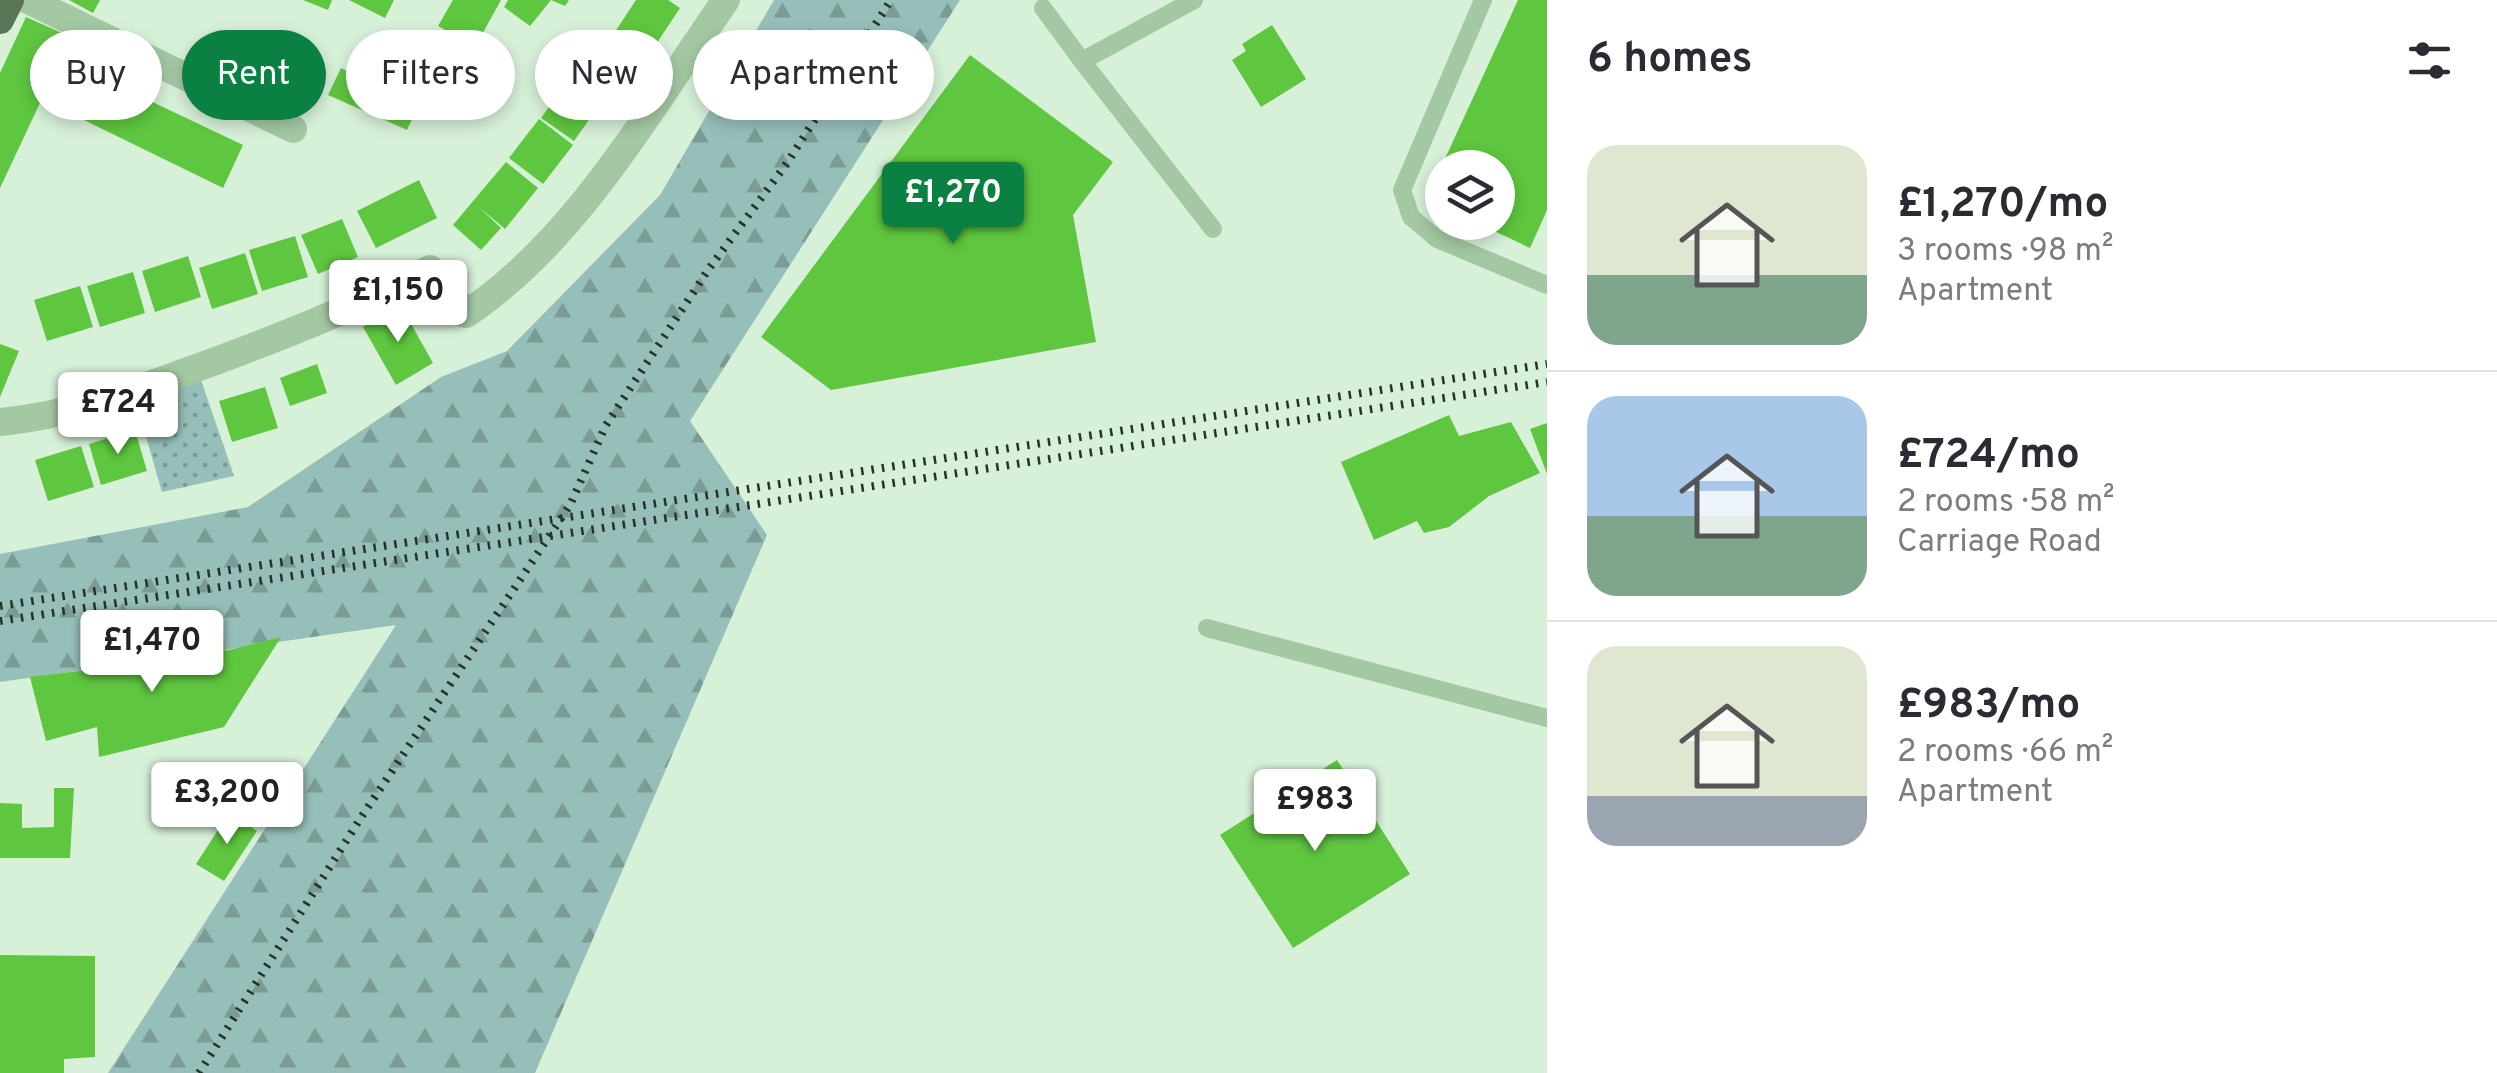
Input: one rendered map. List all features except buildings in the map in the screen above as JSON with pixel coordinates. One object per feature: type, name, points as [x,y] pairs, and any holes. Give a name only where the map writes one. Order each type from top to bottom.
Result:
[{"type":"main road","points":[[0,20],[10,0]]},
{"type":"street","points":[[28,0],[292,129]]},
{"type":"street","points":[[0,422],[40,418],[130,392],[332,319],[430,269],[466,314],[497,294],[577,211],[726,0]]},
{"type":"lane","points":[[1082,61],[1194,0]]},
{"type":"lane","points":[[1483,0],[1402,190],[1410,217],[1437,239],[1547,285]]},
{"type":"lane","points":[[1043,8],[1213,230]]},
{"type":"lane","points":[[1207,628],[1547,718]]},
{"type":"green space","points":[[774,0],[960,0],[934,41],[934,30],[756,30]]},
{"type":"green space","points":[[704,120],[883,120],[690,421],[767,535],[535,1073],[108,1073],[396,625],[0,682],[0,554],[248,507],[441,377],[507,351],[660,195]]},
{"type":"green space","points":[[200,377],[234,476],[162,492],[135,399]]},
{"type":"railway","points":[[199,1073],[362,816],[570,505],[606,425],[708,270],[787,163],[891,0]]},
{"type":"railway","points":[[0,606],[1547,364]]},
{"type":"railway","points":[[0,621],[1547,382]]}]
